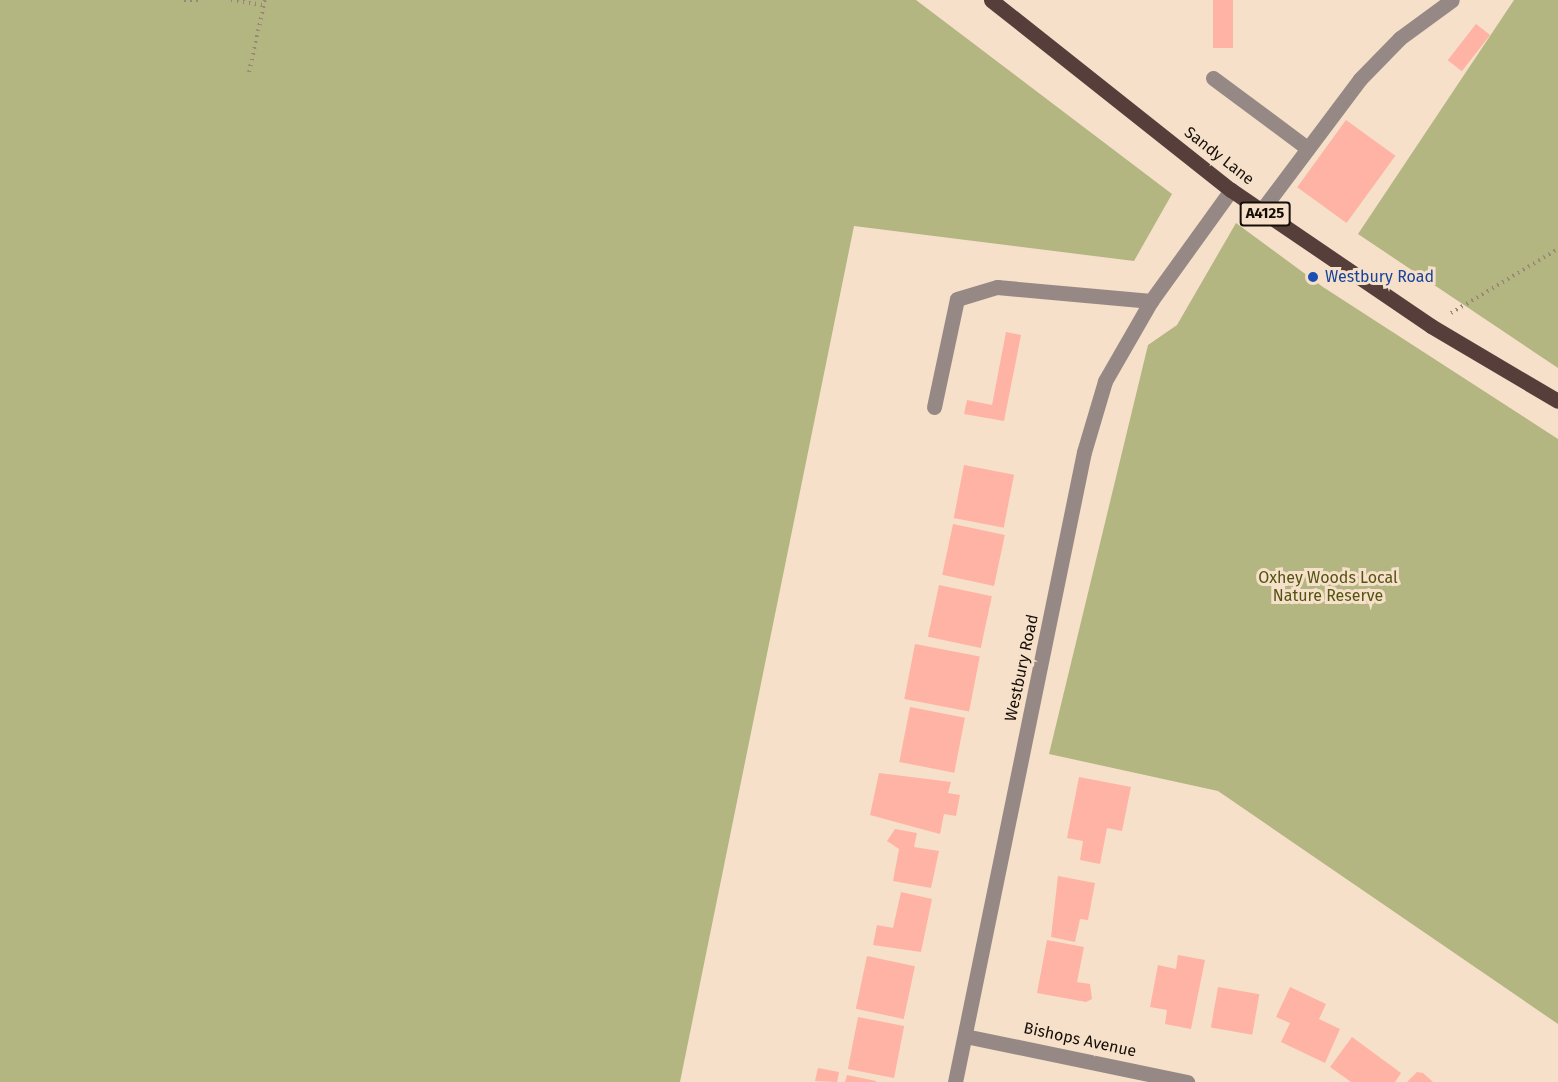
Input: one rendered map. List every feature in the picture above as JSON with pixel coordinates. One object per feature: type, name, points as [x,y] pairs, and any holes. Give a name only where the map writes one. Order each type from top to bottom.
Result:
[{"type":"main road","name":"Sandy Lane","points":[[991,0],[1231,190],[1431,326],[1558,401]]},
{"type":"street","points":[[1261,211],[1306,147],[1368,71],[1400,38],[1452,0]]},
{"type":"street","points":[[1213,78],[1306,147]]},
{"type":"street","name":"Westbury Road","points":[[955,1082],[1084,452],[1106,381],[1151,302],[1231,190]]},
{"type":"street","points":[[934,407],[957,299],[997,287],[1151,302]]},
{"type":"street","name":"Bishops Avenue","points":[[965,1036],[1187,1082]]},
{"type":"path","points":[[184,0],[201,0]]},
{"type":"path","points":[[231,0],[264,3],[249,72]]},
{"type":"path","points":[[1431,326],[1558,249]]},
{"type":"green space","points":[[0,0],[916,0],[1172,194],[1134,261],[854,226],[680,1082],[0,1082]]},
{"type":"green space","points":[[1514,0],[1558,0],[1558,368],[1358,234]]},
{"type":"green space","name":"Oxhey Woods Local Nature Reserve","points":[[1236,223],[1323,287],[1558,439],[1558,1024],[1218,791],[1049,754],[1148,345],[1177,325]]},
{"type":"building","points":[[1213,0],[1233,0],[1233,48],[1213,48]]},
{"type":"building","points":[[1476,24],[1490,35],[1462,71],[1448,60]]},
{"type":"building","points":[[1346,120],[1395,156],[1347,223],[1297,187]]},
{"type":"building","points":[[1006,332],[1021,335],[1004,421],[964,414],[967,400],[992,405]]},
{"type":"building","points":[[964,465],[1014,475],[1004,528],[954,518]]},
{"type":"building","points":[[953,524],[1005,535],[994,586],[942,575]]},
{"type":"building","points":[[939,585],[992,596],[981,648],[928,637]]},
{"type":"building","points":[[915,644],[980,657],[969,712],[904,699]]},
{"type":"building","points":[[910,707],[965,718],[954,773],[899,762]]},
{"type":"building","points":[[879,773],[951,782],[948,793],[960,795],[956,816],[944,814],[940,834],[870,815]]},
{"type":"building","points":[[1079,777],[1131,787],[1122,831],[1107,828],[1100,864],[1080,860],[1083,841],[1067,838]]},
{"type":"building","points":[[895,829],[917,833],[914,847],[939,851],[931,888],[893,881],[899,849],[887,841]]},
{"type":"building","points":[[1058,876],[1095,883],[1088,920],[1080,919],[1075,942],[1051,937]]},
{"type":"building","points":[[901,892],[932,899],[921,952],[873,945],[877,925],[893,928]]},
{"type":"building","points":[[1047,940],[1084,947],[1077,982],[1090,984],[1092,999],[1086,1002],[1037,993]]},
{"type":"building","points":[[1178,955],[1205,960],[1191,1029],[1165,1024],[1167,1010],[1150,1007],[1158,965],[1176,969]]},
{"type":"building","points":[[867,956],[915,966],[904,1019],[856,1009]]},
{"type":"building","points":[[1218,987],[1259,994],[1252,1035],[1211,1027]]},
{"type":"building","points":[[1290,987],[1326,1004],[1319,1019],[1340,1029],[1325,1063],[1281,1042],[1290,1023],[1276,1017]]},
{"type":"building","points":[[858,1017],[904,1026],[894,1078],[848,1069]]},
{"type":"building","points":[[1352,1037],[1401,1073],[1395,1082],[1351,1082],[1330,1067]]},
{"type":"building","points":[[818,1068],[839,1072],[837,1082],[815,1081]]},
{"type":"building","points":[[1417,1072],[1423,1073],[1433,1082],[1407,1082]]},
{"type":"building","points":[[847,1075],[876,1081],[876,1082],[845,1082]]},
{"type":"place","name":"Westbury Road","points":[[1313,277]]}]
